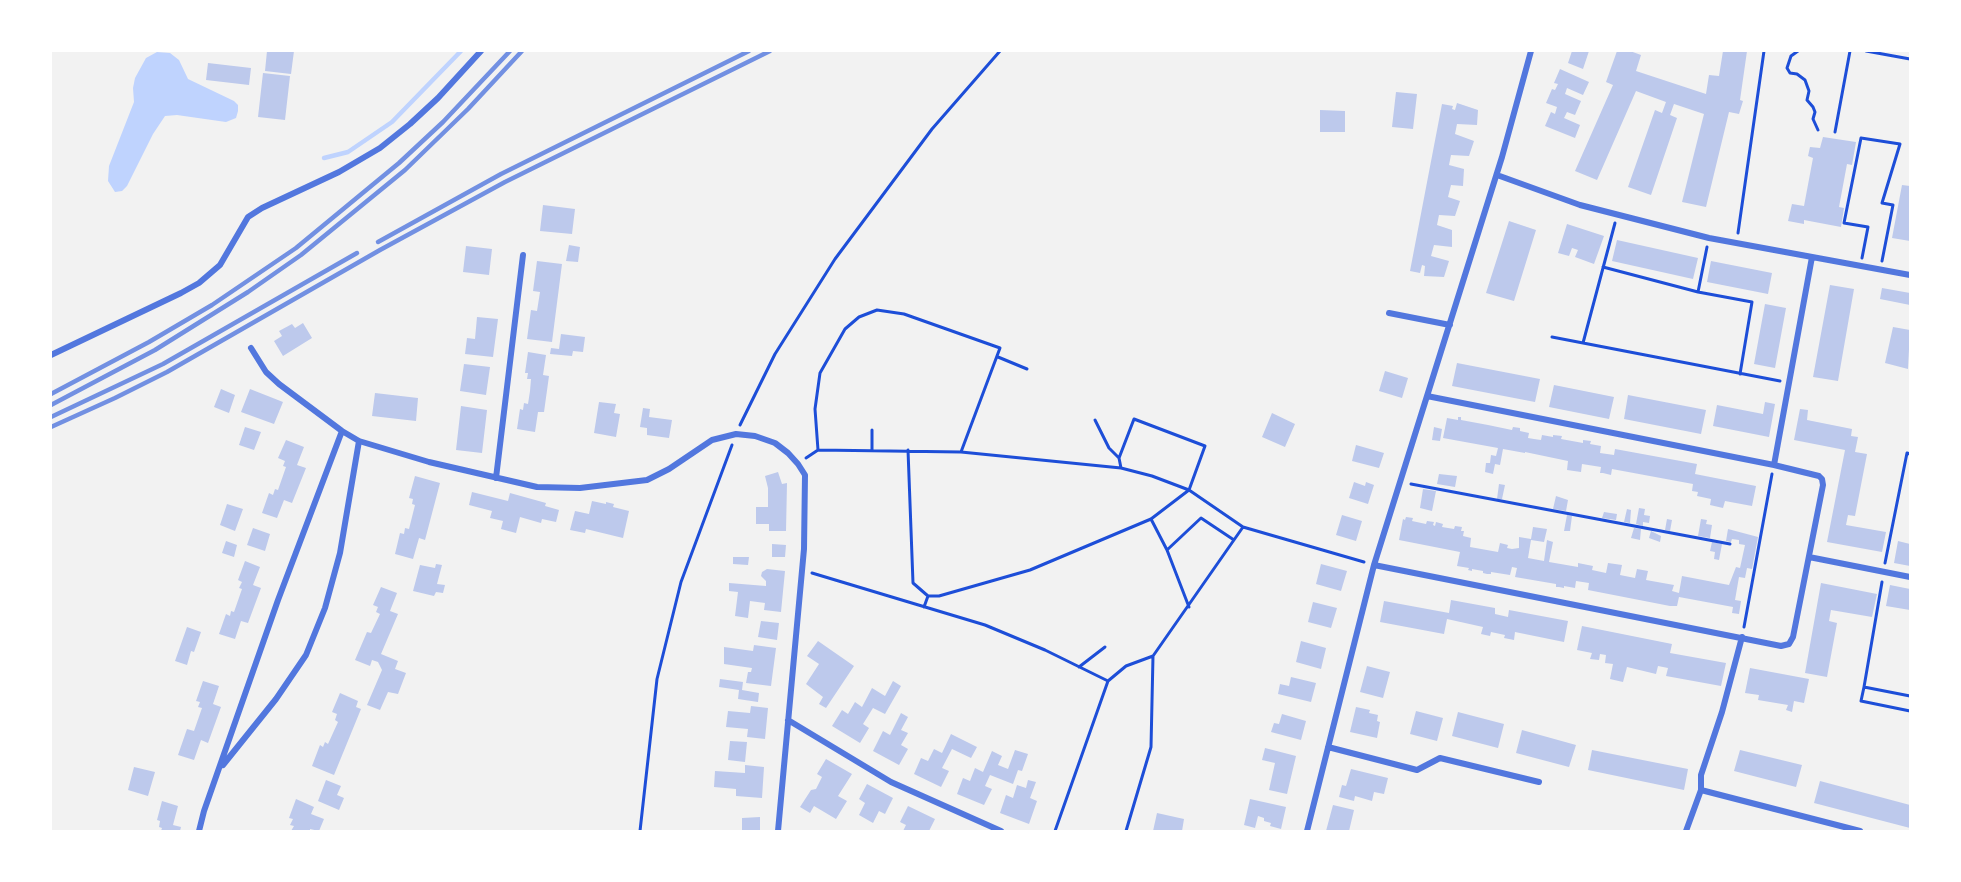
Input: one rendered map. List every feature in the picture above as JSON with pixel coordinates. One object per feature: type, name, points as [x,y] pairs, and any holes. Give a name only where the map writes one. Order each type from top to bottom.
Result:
[{"type":"street","points":[[51,355],[199,283],[220,265],[248,217],[262,208],[339,172],[380,148],[438,98],[481,51]]},
{"type":"street","points":[[1307,831],[1374,565],[1497,175],[1531,51]]},
{"type":"street","points":[[1497,175],[1617,216],[1709,238],[1910,275]]},
{"type":"street","points":[[496,478],[523,255]]},
{"type":"street","points":[[1774,465],[1812,257]]},
{"type":"street","points":[[1389,313],[1450,325]]},
{"type":"street","points":[[251,348],[266,372],[279,384],[359,441],[537,487],[580,488],[646,480],[669,469],[712,440],[736,434],[755,436],[776,443],[798,464],[805,475],[802,570],[778,831]]},
{"type":"street","points":[[1374,565],[1780,646],[1785,646],[1791,640],[1809,557],[1822,479],[1816,475],[1774,465],[1427,396]]},
{"type":"street","points":[[199,831],[278,600],[342,431]]},
{"type":"street","points":[[218,770],[276,699],[306,655],[325,608],[340,553],[359,441]]},
{"type":"street","points":[[1809,557],[1910,577]]},
{"type":"street","points":[[1686,831],[1701,790],[1701,775],[1722,712],[1742,637]]},
{"type":"street","points":[[788,720],[891,782],[1001,831]]},
{"type":"street","points":[[1328,747],[1417,770],[1440,758],[1539,782]]},
{"type":"street","points":[[1701,790],[1860,831]]},
{"type":"path","points":[[640,831],[657,679],[681,582],[736,434],[775,354],[835,259],[932,129],[1000,51]]},
{"type":"path","points":[[1737,243],[1764,51]]},
{"type":"path","points":[[1798,51],[1789,58],[1787,69],[1790,73],[1797,74],[1805,80],[1809,91],[1807,100],[1815,112],[1813,119],[1818,130]]},
{"type":"path","points":[[1835,132],[1850,51]]},
{"type":"path","points":[[1866,51],[1910,59]]},
{"type":"path","points":[[1861,266],[1868,227],[1844,223],[1861,138],[1900,144],[1882,202],[1893,205],[1881,269]]},
{"type":"path","points":[[1583,343],[1617,216]]},
{"type":"path","points":[[1698,292],[1709,238]]},
{"type":"path","points":[[1603,267],[1698,292],[1752,302],[1740,374]]},
{"type":"path","points":[[818,450],[815,409],[820,373],[845,329],[859,317],[877,310],[904,314],[1000,348],[961,452]]},
{"type":"path","points":[[1552,337],[1789,383]]},
{"type":"path","points":[[998,357],[1027,369]]},
{"type":"path","points":[[908,450],[913,583],[928,596],[939,596],[1030,570],[1151,519],[1189,490],[1205,446],[1134,419],[1119,458],[1121,468]]},
{"type":"path","points":[[1095,420],[1109,448],[1119,458]]},
{"type":"path","points":[[872,430],[872,450]]},
{"type":"path","points":[[798,464],[818,450],[908,450],[961,452],[1121,468],[1152,476],[1189,490],[1243,527],[1374,565]]},
{"type":"path","points":[[1910,454],[1907,453],[1861,702],[1910,711]]},
{"type":"path","points":[[1742,637],[1774,465]]},
{"type":"path","points":[[1400,482],[1730,543]]},
{"type":"path","points":[[1167,550],[1201,518],[1234,540]]},
{"type":"path","points":[[1151,519],[1167,550],[1189,607]]},
{"type":"path","points":[[1055,831],[1108,681],[1126,666],[1153,656],[1243,527]]},
{"type":"path","points":[[802,570],[985,625],[1045,650],[1108,681]]},
{"type":"path","points":[[924,606],[928,596]]},
{"type":"path","points":[[1078,667],[1105,647]]},
{"type":"path","points":[[1126,831],[1150,747],[1153,656]]},
{"type":"path","points":[[1864,687],[1910,696]]},
{"type":"water","points":[[157,52],[170,53],[179,60],[188,79],[234,101],[238,105],[236,118],[226,122],[177,115],[165,116],[153,134],[127,186],[122,191],[115,192],[108,181],[109,166],[134,102],[135,78],[146,58]]},
{"type":"building","points":[[267,51],[294,51],[291,74],[265,71]]},
{"type":"building","points":[[1572,51],[1589,51],[1583,69],[1568,63]]},
{"type":"building","points":[[1617,51],[1630,51],[1641,55],[1636,71],[1706,94],[1709,75],[1719,76],[1723,51],[1747,51],[1740,100],[1743,101],[1739,114],[1729,112],[1706,207],[1682,202],[1704,114],[1674,104],[1670,115],[1677,118],[1651,195],[1628,187],[1655,110],[1662,113],[1666,102],[1636,91],[1597,180],[1575,171],[1613,85],[1606,82]]},
{"type":"building","points":[[208,63],[251,68],[249,85],[206,80]]},
{"type":"building","points":[[1560,69],[1589,82],[1583,95],[1567,88],[1565,94],[1581,101],[1575,115],[1567,112],[1564,118],[1580,125],[1575,138],[1545,126],[1551,112],[1555,114],[1557,107],[1546,103],[1552,89],[1555,90],[1558,84],[1554,83]]},
{"type":"building","points":[[263,73],[290,76],[285,120],[258,117]]},
{"type":"building","points":[[1396,92],[1417,94],[1413,129],[1392,127]]},
{"type":"building","points":[[1457,103],[1478,110],[1477,125],[1457,124],[1455,134],[1474,141],[1469,156],[1451,155],[1449,165],[1464,169],[1463,186],[1451,185],[1448,197],[1460,201],[1455,216],[1439,215],[1437,225],[1452,230],[1452,247],[1434,245],[1431,256],[1449,261],[1444,277],[1424,276],[1425,266],[1422,265],[1420,273],[1410,271],[1442,104],[1453,106],[1452,109],[1455,110]]},
{"type":"building","points":[[1320,110],[1345,111],[1345,132],[1320,132]]},
{"type":"building","points":[[1823,137],[1856,142],[1852,165],[1847,164],[1839,207],[1844,208],[1841,227],[1804,220],[1804,224],[1788,221],[1792,204],[1804,206],[1813,158],[1808,156],[1810,147],[1820,148]]},
{"type":"building","points":[[1902,185],[1910,186],[1910,241],[1892,238]]},
{"type":"building","points":[[543,205],[575,209],[572,234],[540,231]]},
{"type":"building","points":[[1509,221],[1536,230],[1514,301],[1486,293]]},
{"type":"building","points":[[1567,224],[1604,236],[1594,264],[1575,257],[1578,250],[1572,248],[1569,256],[1558,253]]},
{"type":"building","points":[[1617,240],[1698,258],[1693,279],[1612,261]]},
{"type":"building","points":[[569,245],[580,247],[578,262],[566,261]]},
{"type":"building","points":[[466,246],[492,249],[489,275],[463,272]]},
{"type":"building","points":[[537,261],[562,264],[552,342],[527,339],[531,310],[537,311],[540,292],[533,291]]},
{"type":"building","points":[[1711,261],[1772,273],[1768,294],[1707,282]]},
{"type":"building","points":[[1830,285],[1854,289],[1838,381],[1813,377]]},
{"type":"building","points":[[1882,288],[1910,293],[1910,305],[1880,299]]},
{"type":"building","points":[[1765,304],[1786,308],[1775,368],[1754,364]]},
{"type":"building","points":[[477,317],[498,319],[493,357],[465,354],[467,338],[475,339]]},
{"type":"building","points":[[303,323],[312,338],[283,356],[274,341],[282,336],[279,331],[292,324],[295,328]]},
{"type":"building","points":[[1893,327],[1910,330],[1908,369],[1885,363]]},
{"type":"building","points":[[561,334],[585,337],[583,352],[573,351],[572,356],[550,354],[551,348],[559,349]]},
{"type":"building","points":[[528,352],[546,355],[543,375],[549,376],[544,412],[538,412],[535,432],[517,429],[520,409],[523,410],[524,403],[528,404],[530,391],[531,379],[527,379],[528,373],[525,373]]},
{"type":"building","points":[[1457,363],[1540,379],[1535,402],[1452,386]]},
{"type":"building","points":[[464,364],[490,367],[486,395],[460,391]]},
{"type":"building","points":[[1385,371],[1408,378],[1402,398],[1379,391]]},
{"type":"building","points":[[1554,385],[1614,397],[1609,419],[1549,407]]},
{"type":"building","points":[[221,389],[235,395],[229,413],[214,407]]},
{"type":"building","points":[[250,389],[283,402],[274,424],[241,412]]},
{"type":"building","points":[[375,393],[418,398],[416,421],[372,416]]},
{"type":"building","points":[[1628,395],[1706,410],[1701,434],[1624,419]]},
{"type":"building","points":[[599,402],[616,404],[614,413],[620,414],[616,437],[594,433]]},
{"type":"building","points":[[1765,402],[1775,404],[1769,437],[1713,426],[1717,405],[1763,414]]},
{"type":"building","points":[[461,406],[487,410],[482,453],[456,450]]},
{"type":"building","points":[[643,408],[650,409],[649,417],[672,420],[669,438],[647,435],[647,428],[640,427]]},
{"type":"building","points":[[1800,409],[1808,410],[1807,420],[1852,429],[1851,436],[1858,437],[1855,452],[1867,454],[1855,516],[1848,515],[1846,525],[1886,532],[1882,552],[1827,542],[1845,450],[1794,440]]},
{"type":"building","points":[[1272,413],[1295,424],[1285,447],[1262,437]]},
{"type":"building","points":[[1458,417],[1461,417],[1461,420],[1512,430],[1513,427],[1520,428],[1520,431],[1529,433],[1528,438],[1541,440],[1542,435],[1553,437],[1553,435],[1562,436],[1561,439],[1583,443],[1583,440],[1591,441],[1590,444],[1601,446],[1600,453],[1614,455],[1615,449],[1697,464],[1695,474],[1756,486],[1752,506],[1725,501],[1723,508],[1710,505],[1711,499],[1697,496],[1698,492],[1692,491],[1693,484],[1612,469],[1611,475],[1600,473],[1601,467],[1582,464],[1581,472],[1567,470],[1568,461],[1503,449],[1500,465],[1495,464],[1493,474],[1485,472],[1486,463],[1490,463],[1491,455],[1496,456],[1498,448],[1443,438],[1447,418],[1458,420]]},
{"type":"building","points":[[245,427],[261,432],[254,450],[239,445]]},
{"type":"building","points":[[1434,427],[1442,429],[1440,441],[1432,440]]},
{"type":"building","points":[[286,440],[304,447],[297,465],[306,468],[292,503],[284,500],[277,518],[262,513],[269,493],[273,495],[275,489],[278,490],[286,467],[283,466],[285,461],[278,458]]},
{"type":"building","points":[[1356,445],[1384,453],[1379,468],[1352,461]]},
{"type":"building","points":[[778,472],[782,484],[787,483],[786,531],[769,531],[769,524],[756,524],[756,507],[768,507],[768,488],[765,476]]},
{"type":"building","points":[[1439,474],[1457,476],[1455,487],[1437,484]]},
{"type":"building","points":[[415,476],[440,483],[425,540],[419,538],[413,559],[395,554],[400,533],[404,534],[405,528],[409,529],[415,505],[412,504],[413,499],[409,498]]},
{"type":"building","points":[[1354,482],[1365,486],[1366,482],[1374,485],[1368,504],[1349,498]]},
{"type":"building","points":[[1499,484],[1505,485],[1502,499],[1497,499]]},
{"type":"building","points":[[1423,489],[1436,491],[1432,511],[1420,508]]},
{"type":"building","points":[[472,492],[508,501],[510,493],[546,503],[545,506],[559,510],[556,522],[542,519],[541,523],[520,517],[516,533],[501,529],[503,521],[490,518],[492,511],[469,505]]},
{"type":"building","points":[[1556,496],[1568,500],[1566,511],[1553,509]]},
{"type":"building","points":[[592,501],[614,504],[613,507],[629,511],[623,538],[586,529],[585,533],[570,530],[575,511],[589,514]]},
{"type":"building","points":[[227,504],[243,509],[235,531],[220,525]]},
{"type":"building","points":[[1639,508],[1645,509],[1644,515],[1650,516],[1649,523],[1643,522],[1643,526],[1636,524]]},
{"type":"building","points":[[1627,509],[1631,510],[1630,523],[1624,522]]},
{"type":"building","points":[[1604,512],[1617,514],[1616,520],[1602,518]]},
{"type":"building","points":[[1342,515],[1362,521],[1356,541],[1336,535]]},
{"type":"building","points":[[1567,515],[1572,516],[1570,531],[1564,531]]},
{"type":"building","points":[[1406,517],[1426,524],[1427,521],[1434,522],[1435,526],[1436,522],[1443,524],[1442,527],[1454,529],[1455,526],[1462,527],[1463,536],[1471,538],[1470,547],[1498,552],[1500,543],[1508,545],[1507,548],[1519,548],[1519,537],[1531,539],[1533,527],[1547,529],[1544,542],[1531,540],[1528,558],[1544,561],[1547,540],[1553,542],[1549,562],[1578,567],[1578,563],[1593,566],[1592,570],[1606,573],[1608,563],[1622,565],[1620,575],[1635,578],[1637,569],[1648,571],[1646,580],[1674,585],[1672,591],[1679,593],[1682,576],[1729,585],[1736,567],[1740,568],[1745,545],[1739,544],[1739,540],[1726,541],[1728,529],[1758,537],[1752,569],[1747,568],[1745,578],[1739,577],[1735,600],[1741,601],[1739,614],[1732,613],[1733,607],[1679,597],[1677,606],[1670,606],[1588,590],[1589,583],[1576,581],[1575,588],[1556,587],[1556,584],[1515,577],[1517,568],[1512,567],[1510,575],[1468,570],[1469,568],[1457,566],[1460,552],[1399,540],[1403,519],[1405,520]]},
{"type":"building","points":[[1667,519],[1672,520],[1670,531],[1665,530]]},
{"type":"building","points":[[1701,519],[1707,520],[1706,524],[1712,525],[1710,538],[1698,536]]},
{"type":"building","points":[[253,528],[270,534],[265,551],[247,545]]},
{"type":"building","points":[[1634,528],[1641,529],[1640,540],[1631,538]]},
{"type":"building","points":[[1651,531],[1661,536],[1660,542],[1649,538]]},
{"type":"building","points":[[226,541],[237,545],[234,557],[222,553]]},
{"type":"building","points":[[1898,541],[1910,544],[1910,566],[1894,563]]},
{"type":"building","points":[[1712,542],[1722,544],[1719,560],[1714,559],[1715,552],[1710,551]]},
{"type":"building","points":[[772,544],[786,545],[785,557],[772,557]]},
{"type":"building","points":[[733,557],[749,557],[748,565],[733,564]]},
{"type":"building","points":[[245,561],[260,567],[253,585],[261,588],[248,623],[241,621],[235,639],[219,634],[226,614],[230,616],[231,611],[234,612],[242,589],[239,588],[242,582],[238,580]]},
{"type":"building","points":[[436,564],[442,565],[437,584],[445,585],[443,593],[436,592],[434,596],[413,591],[420,565],[435,568]]},
{"type":"building","points":[[1321,564],[1347,571],[1341,591],[1316,584]]},
{"type":"building","points":[[767,569],[785,571],[781,612],[764,610],[765,603],[750,601],[748,618],[735,616],[738,592],[729,591],[729,583],[766,586],[766,581],[761,576],[762,572]]},
{"type":"building","points":[[1821,583],[1877,594],[1872,617],[1831,610],[1829,621],[1837,623],[1827,677],[1805,673]]},
{"type":"building","points":[[1890,585],[1910,589],[1910,610],[1886,606]]},
{"type":"building","points":[[381,587],[397,593],[390,611],[398,614],[381,654],[398,661],[395,669],[406,673],[398,694],[388,692],[380,710],[367,705],[382,670],[378,662],[372,660],[370,666],[355,660],[367,632],[371,633],[380,614],[376,612],[378,607],[373,605]]},
{"type":"building","points":[[1451,600],[1495,608],[1495,614],[1508,617],[1509,610],[1568,621],[1564,642],[1515,632],[1514,640],[1491,632],[1490,636],[1481,634],[1483,627],[1447,619],[1444,634],[1380,622],[1384,601],[1449,613]]},
{"type":"building","points":[[1313,602],[1337,608],[1331,628],[1308,622]]},
{"type":"building","points":[[761,621],[779,623],[777,640],[758,637]]},
{"type":"building","points":[[1582,626],[1672,644],[1670,653],[1726,663],[1721,686],[1666,676],[1668,668],[1658,666],[1656,674],[1627,667],[1623,682],[1610,679],[1613,664],[1605,663],[1606,655],[1600,654],[1599,660],[1590,659],[1592,653],[1577,650]]},
{"type":"building","points":[[187,627],[201,632],[187,665],[175,661]]},
{"type":"building","points":[[818,641],[854,666],[826,708],[819,704],[823,697],[806,684],[819,664],[807,656]]},
{"type":"building","points":[[1301,641],[1326,648],[1321,669],[1296,662]]},
{"type":"building","points":[[754,645],[776,648],[771,686],[746,683],[748,672],[751,672],[752,668],[724,664],[724,647],[753,651]]},
{"type":"building","points":[[1367,666],[1390,672],[1383,698],[1360,692]]},
{"type":"building","points":[[1750,668],[1809,679],[1804,703],[1794,701],[1792,712],[1786,710],[1788,705],[1758,700],[1759,695],[1745,693]]},
{"type":"building","points":[[1291,677],[1316,683],[1311,702],[1278,694],[1280,684],[1289,686]]},
{"type":"building","points":[[720,679],[743,682],[742,690],[759,693],[758,702],[738,699],[739,690],[719,687]]},
{"type":"building","points":[[203,681],[219,686],[213,704],[221,707],[208,743],[201,740],[194,760],[178,755],[187,729],[194,731],[202,708],[198,707],[200,702],[196,701]]},
{"type":"building","points":[[893,681],[901,686],[885,714],[873,708],[863,724],[869,728],[860,743],[832,726],[842,710],[848,714],[855,702],[862,707],[872,688],[885,696]]},
{"type":"building","points":[[340,693],[358,701],[356,707],[361,709],[334,775],[312,766],[320,745],[323,747],[325,742],[328,744],[338,722],[335,720],[337,714],[332,712]]},
{"type":"building","points":[[751,706],[768,708],[765,739],[747,737],[748,729],[726,727],[728,711],[750,713]]},
{"type":"building","points":[[1356,707],[1370,710],[1369,713],[1378,715],[1377,721],[1380,722],[1377,738],[1350,732]]},
{"type":"building","points":[[1416,711],[1443,718],[1437,741],[1410,734]]},
{"type":"building","points":[[1458,712],[1504,724],[1498,748],[1452,736]]},
{"type":"building","points":[[901,713],[908,717],[901,730],[908,733],[901,745],[908,749],[899,765],[873,751],[883,731],[890,735]]},
{"type":"building","points":[[1282,714],[1306,721],[1301,740],[1271,732],[1274,723],[1279,724]]},
{"type":"building","points":[[1522,730],[1576,745],[1569,767],[1516,753]]},
{"type":"building","points":[[951,734],[977,747],[971,758],[952,749],[942,768],[949,771],[941,787],[914,774],[921,758],[928,761],[934,749],[942,753]]},
{"type":"building","points":[[730,741],[747,742],[745,762],[728,760]]},
{"type":"building","points":[[1265,748],[1296,756],[1287,794],[1269,790],[1275,763],[1262,760]]},
{"type":"building","points":[[1015,750],[1028,754],[1022,771],[1018,770],[1013,784],[990,775],[985,786],[992,789],[984,805],[957,794],[963,778],[970,781],[975,768],[983,772],[992,751],[1002,756],[998,765],[1008,769]]},
{"type":"building","points":[[1592,750],[1688,769],[1684,790],[1588,770]]},
{"type":"building","points":[[1740,750],[1802,765],[1796,787],[1734,771]]},
{"type":"building","points":[[826,759],[852,774],[838,796],[847,801],[836,819],[814,806],[810,813],[800,807],[811,790],[816,789],[822,777],[817,774]]},
{"type":"building","points":[[745,765],[764,767],[762,798],[736,796],[736,789],[714,787],[715,771],[745,773]]},
{"type":"building","points":[[134,767],[155,772],[148,796],[128,790]]},
{"type":"building","points":[[1351,769],[1388,778],[1384,794],[1374,792],[1372,801],[1355,796],[1354,801],[1339,797],[1342,785],[1346,786]]},
{"type":"building","points":[[326,780],[341,786],[337,795],[344,798],[339,810],[318,801]]},
{"type":"building","points":[[1028,780],[1036,782],[1030,798],[1037,801],[1029,824],[1000,813],[1006,795],[1013,798],[1017,785],[1026,788]]},
{"type":"building","points":[[1820,781],[1910,805],[1910,828],[1814,803]]},
{"type":"building","points":[[867,784],[893,798],[885,814],[879,811],[873,823],[859,815],[865,803],[859,799]]},
{"type":"building","points":[[296,799],[314,807],[311,814],[324,819],[319,831],[310,829],[310,831],[291,831],[294,826],[290,825],[293,819],[289,818]]},
{"type":"building","points":[[1250,799],[1286,807],[1281,829],[1270,826],[1271,823],[1258,816],[1255,828],[1244,825]]},
{"type":"building","points":[[162,801],[178,806],[173,825],[181,827],[180,831],[161,831],[160,821],[157,820]]},
{"type":"building","points":[[1333,805],[1354,810],[1349,831],[1326,831]]},
{"type":"building","points":[[908,806],[935,819],[929,831],[903,831],[906,825],[900,822]]},
{"type":"building","points":[[1157,813],[1184,819],[1182,831],[1153,831]]},
{"type":"building","points":[[760,817],[760,831],[742,831],[742,818]]},
{"type":"waterway","points":[[324,158],[348,152],[392,122],[461,51]]},
{"type":"railway","points":[[51,394],[149,342],[212,305],[296,248],[399,163],[443,122],[510,51]]},
{"type":"railway","points":[[51,405],[155,350],[248,292],[301,255],[405,170],[468,109],[522,51]]},
{"type":"railway","points":[[378,242],[501,174],[749,51]]},
{"type":"railway","points":[[51,427],[167,372],[380,250],[505,182],[770,51]]},
{"type":"railway","points":[[51,417],[163,364],[357,253]]}]
